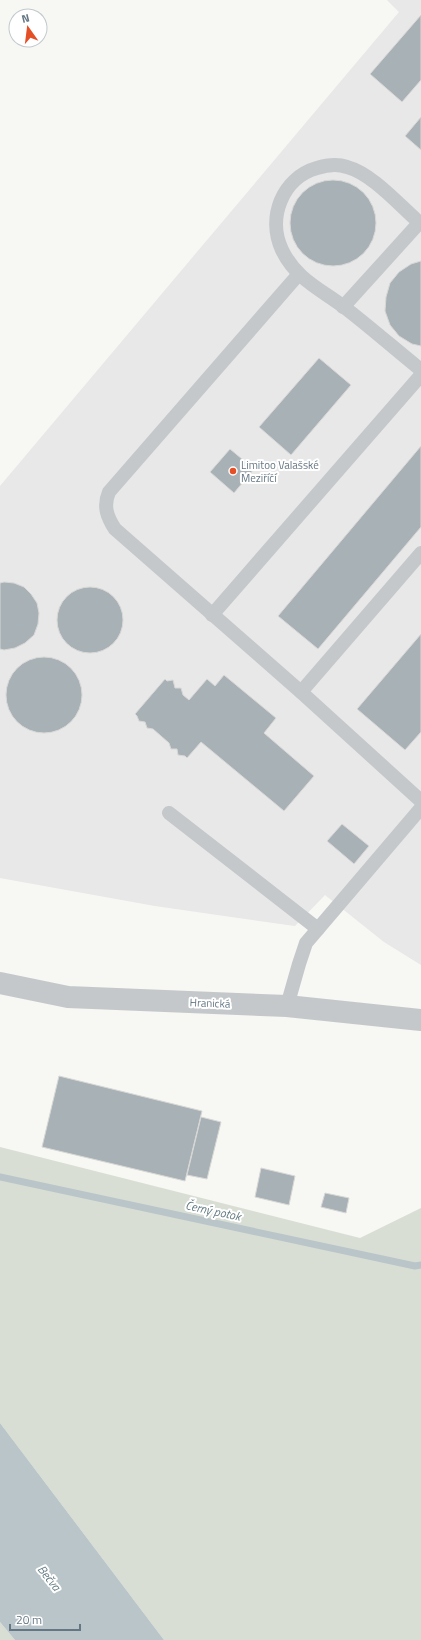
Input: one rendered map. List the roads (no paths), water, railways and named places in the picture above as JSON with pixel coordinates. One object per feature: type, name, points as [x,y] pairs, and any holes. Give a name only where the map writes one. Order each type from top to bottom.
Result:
[{"type":"street","name":"Hranická","points":[[0,983],[68,997],[287,1006],[421,1020]]},
{"type":"lane","points":[[343,307],[420,223],[364,174],[346,166],[328,165],[310,170],[294,180],[282,195],[276,213],[276,232],[282,251],[298,275],[343,307],[421,370]]},
{"type":"lane","points":[[298,275],[109,492],[106,500],[108,518],[115,529],[301,692],[421,801]]},
{"type":"lane","points":[[212,615],[421,375]]},
{"type":"lane","points":[[301,692],[421,553]]},
{"type":"lane","points":[[287,1006],[298,964],[306,943],[421,808]]},
{"type":"lane","points":[[169,813],[318,929]]},
{"type":"water","name":"Bečva","points":[[0,1423],[164,1640],[15,1640],[0,1622]]},
{"type":"waterway","name":"Černý potok","points":[[0,1177],[415,1266],[421,1265]]},
{"type":"place","name":"Limitoo Valašské Meziříčí","points":[[233,471]]}]
